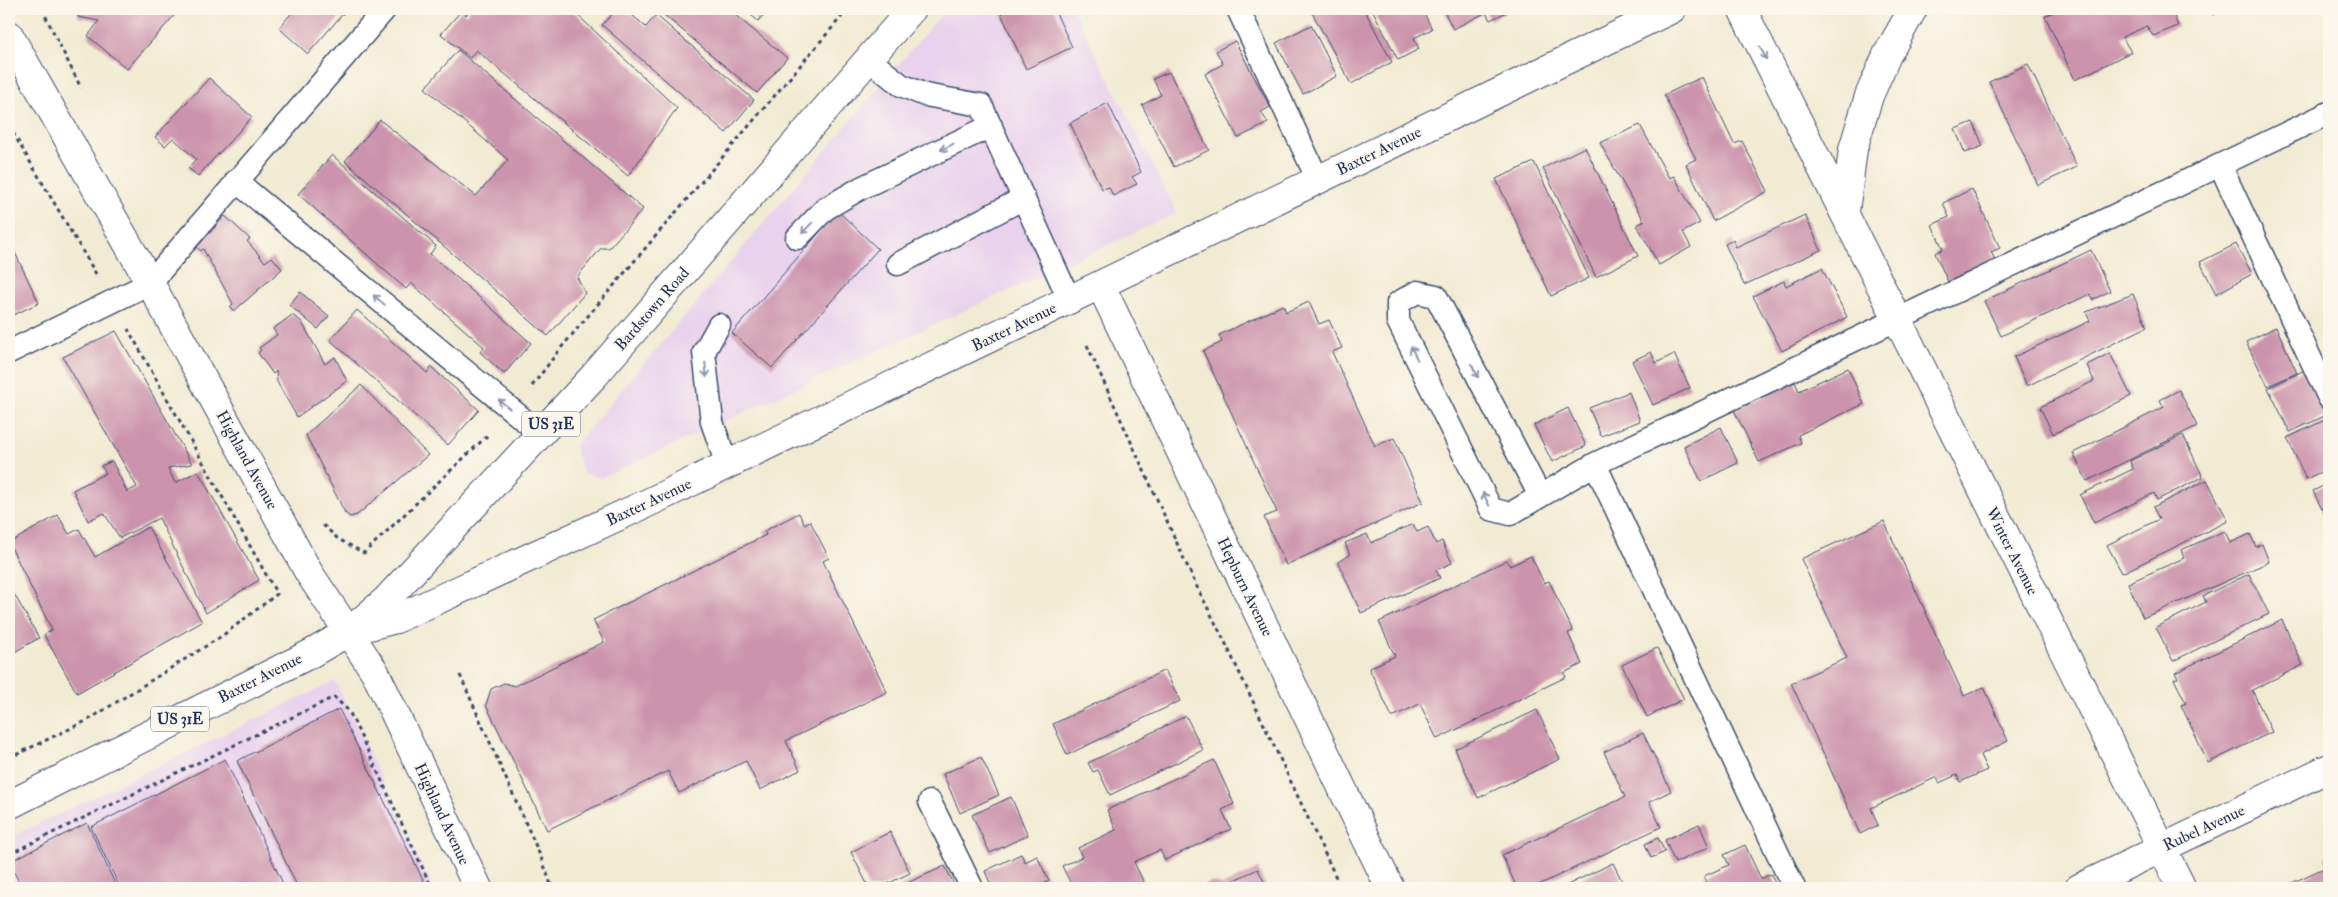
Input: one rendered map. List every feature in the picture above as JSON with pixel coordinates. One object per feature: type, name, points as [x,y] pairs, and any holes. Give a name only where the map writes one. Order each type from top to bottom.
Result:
[{"type":"main road","name":"Bardstown Road","points":[[385,601],[542,435],[912,9]]},
{"type":"main road","name":"Baxter Avenue","points":[[9,805],[350,631],[396,618],[727,465],[1672,9]]},
{"type":"main road","name":"Winter Avenue","points":[[1742,9],[2182,888]]},
{"type":"main road","points":[[1845,212],[1852,149],[1869,96],[1886,54],[1913,9]]},
{"type":"main road","name":"Highland Avenue","points":[[9,35],[150,283],[309,573],[350,631],[375,672],[478,888]]},
{"type":"main road","name":"Hepburn Avenue","points":[[1100,286],[1390,888]]},
{"type":"main road","name":"Baxter Avenue","points":[[350,631],[385,601]]},
{"type":"main road","name":"Rubel Avenue","points":[[2079,888],[2329,768]]},
{"type":"lane","points":[[9,352],[150,283],[385,9]]},
{"type":"lane","points":[[1238,9],[1318,180]]},
{"type":"lane","points":[[868,59],[901,85],[925,95],[981,105],[1070,300]]},
{"type":"lane","points":[[1540,496],[1436,296],[1417,292],[1398,302],[1398,320],[1491,509],[1510,514],[1595,464],[2329,113]]},
{"type":"lane","points":[[797,238],[825,209],[840,200],[991,126]]},
{"type":"lane","points":[[2220,165],[2329,398]]},
{"type":"lane","points":[[236,181],[542,435]]},
{"type":"lane","points":[[898,264],[1024,198]]},
{"type":"lane","points":[[719,325],[704,352],[712,422],[727,465]]},
{"type":"lane","points":[[1595,464],[1794,888]]},
{"type":"lane","points":[[930,802],[972,888]]},
{"type":"path","points":[[9,126],[112,301],[277,594],[222,636],[88,720],[9,758]]},
{"type":"path","points":[[1087,345],[1195,583],[1342,888]]},
{"type":"path","points":[[460,675],[543,862],[552,888]]},
{"type":"path","points":[[9,854],[334,697],[349,711],[432,888]]},
{"type":"shaded area","points":[[946,9],[1073,9],[1177,213],[601,478],[583,473],[574,446]]},
{"type":"shaded area","points":[[335,681],[433,888],[9,888],[9,838]]},
{"type":"building","points":[[78,9],[180,9],[127,69],[88,36],[99,21],[78,17]]},
{"type":"building","points":[[295,9],[347,9],[308,54],[279,28]]},
{"type":"building","points":[[470,9],[571,9],[677,108],[628,176],[476,50],[470,58],[441,34],[461,11],[466,15]]},
{"type":"building","points":[[617,9],[625,9],[646,27],[656,15],[754,100],[726,133],[602,25]]},
{"type":"building","points":[[657,9],[728,9],[787,58],[757,93]]},
{"type":"building","points":[[744,9],[769,9],[758,21]]},
{"type":"building","points":[[999,9],[1054,9],[1072,47],[1026,69]]},
{"type":"building","points":[[1310,9],[1364,9],[1392,62],[1351,84]]},
{"type":"building","points":[[1372,9],[1422,9],[1432,29],[1414,38],[1419,49],[1398,60]]},
{"type":"building","points":[[1443,9],[1481,9],[1483,14],[1453,29]]},
{"type":"building","points":[[1484,9],[1513,9],[1490,20]]},
{"type":"building","points":[[2060,9],[2171,9],[2178,26],[2153,36],[2147,26],[2122,37],[2131,52],[2075,80],[2045,16]]},
{"type":"building","points":[[2209,9],[2226,9],[2213,15]]},
{"type":"building","points":[[1311,25],[1337,76],[1303,94],[1276,43]]},
{"type":"building","points":[[1235,41],[1270,107],[1261,112],[1268,123],[1238,138],[1205,74],[1223,64],[1216,51]]},
{"type":"building","points":[[458,50],[643,209],[609,248],[601,248],[577,277],[585,293],[548,336],[345,161],[380,120],[476,196],[508,160],[425,88]]},
{"type":"building","points":[[2028,64],[2077,167],[2038,185],[1989,82]]},
{"type":"building","points":[[1169,72],[1209,150],[1174,167],[1142,105],[1161,95],[1153,79]]},
{"type":"building","points":[[1702,77],[1734,144],[1742,141],[1768,191],[1713,221],[1686,164],[1696,159],[1664,95]]},
{"type":"building","points":[[209,78],[252,117],[198,176],[188,168],[196,159],[173,138],[165,146],[155,137]]},
{"type":"building","points":[[1108,103],[1141,172],[1132,177],[1137,184],[1113,196],[1109,187],[1102,189],[1070,123]]},
{"type":"building","points":[[1973,122],[1983,146],[1965,153],[1955,129]]},
{"type":"building","points":[[1640,125],[1669,178],[1674,176],[1700,223],[1683,232],[1691,247],[1659,265],[1637,225],[1644,221],[1600,143]]},
{"type":"building","points":[[1585,147],[1638,256],[1596,277],[1543,168]]},
{"type":"building","points":[[332,155],[436,246],[430,254],[531,343],[504,374],[480,352],[484,347],[411,283],[406,289],[298,194]]},
{"type":"building","points":[[1534,162],[1589,278],[1551,296],[1496,179]]},
{"type":"building","points":[[1972,189],[2000,248],[1991,252],[1995,260],[1948,282],[1935,253],[1943,249],[1932,225],[1949,217],[1943,203]]},
{"type":"building","points":[[838,211],[878,249],[772,368],[732,333]]},
{"type":"building","points":[[1805,215],[1821,250],[1744,285],[1725,244],[1733,240],[1736,247]]},
{"type":"building","points":[[225,216],[250,239],[247,241],[265,262],[272,257],[282,269],[234,311],[230,307],[233,304],[203,249],[201,251],[197,247]]},
{"type":"building","points":[[9,240],[39,303],[9,317]]},
{"type":"building","points":[[2236,244],[2252,274],[2216,294],[2200,262]]},
{"type":"building","points":[[2091,250],[2110,291],[2092,300],[2090,294],[2001,336],[1984,301]]},
{"type":"building","points":[[1822,268],[1847,317],[1782,351],[1753,296],[1784,281],[1786,286]]},
{"type":"building","points":[[300,292],[329,316],[318,329],[289,305]]},
{"type":"building","points":[[2133,294],[2147,327],[2027,386],[2014,357],[2090,321],[2086,312]]},
{"type":"building","points":[[1309,302],[1319,324],[1329,320],[1342,348],[1332,352],[1375,446],[1394,438],[1423,502],[1286,565],[1264,517],[1277,512],[1203,351],[1222,342],[1219,335],[1283,305],[1286,312]]},
{"type":"building","points":[[357,310],[427,373],[431,367],[479,410],[448,445],[330,340]]},
{"type":"building","points":[[292,315],[301,321],[325,364],[335,357],[347,381],[297,417],[277,382],[276,371],[273,374],[258,353],[261,350],[259,348],[277,335],[273,329]]},
{"type":"building","points":[[2276,327],[2297,373],[2268,386],[2246,342]]},
{"type":"building","points":[[116,331],[192,464],[168,468],[175,483],[198,471],[259,580],[206,613],[159,518],[120,538],[104,513],[88,521],[73,490],[106,473],[101,466],[112,461],[127,492],[137,487],[63,357]]},
{"type":"building","points":[[1651,352],[1656,363],[1674,354],[1690,388],[1653,405],[1632,361]]},
{"type":"building","points":[[2110,353],[2131,396],[2053,434],[2040,407],[2094,381],[2087,365]]},
{"type":"building","points":[[1848,368],[1864,404],[1798,435],[1801,443],[1759,462],[1734,410],[1795,382],[1799,391]]},
{"type":"building","points":[[2307,369],[2329,414],[2290,432],[2268,388]]},
{"type":"building","points":[[361,385],[428,455],[357,515],[350,517],[345,513],[306,435]]},
{"type":"building","points":[[2179,390],[2197,426],[2087,481],[2073,453],[2164,407],[2160,400]]},
{"type":"building","points":[[1629,392],[1640,421],[1601,436],[1589,408]]},
{"type":"building","points":[[1568,408],[1586,446],[1552,462],[1534,425]]},
{"type":"building","points":[[2325,420],[2329,429],[2329,468],[2306,479],[2287,438]]},
{"type":"building","points":[[1721,427],[1738,463],[1701,481],[1684,446]]},
{"type":"building","points":[[2183,435],[2203,477],[2157,500],[2154,493],[2094,523],[2080,495],[2133,469],[2130,461]]},
{"type":"building","points":[[2207,480],[2228,521],[2122,573],[2107,545],[2159,519],[2153,507]]},
{"type":"building","points":[[2329,483],[2329,524],[2313,491]]},
{"type":"building","points":[[799,513],[804,524],[810,521],[829,558],[823,561],[887,692],[786,741],[800,770],[760,790],[746,761],[679,793],[668,771],[547,830],[486,705],[491,689],[504,683],[515,686],[604,642],[593,620],[766,535],[764,531]]},
{"type":"building","points":[[58,515],[69,534],[79,529],[95,557],[148,527],[202,622],[77,693],[44,635],[52,630],[9,543]]},
{"type":"building","points":[[1884,521],[1964,696],[1984,687],[2008,741],[1980,755],[1987,770],[1960,782],[1957,775],[1939,783],[1937,777],[1871,808],[1878,825],[1860,834],[1791,683],[1847,658],[1801,559]]},
{"type":"building","points":[[1413,524],[1417,532],[1428,527],[1436,544],[1442,541],[1452,563],[1436,570],[1440,578],[1361,613],[1338,562],[1350,555],[1345,543],[1367,534],[1371,543]]},
{"type":"building","points":[[2225,531],[2230,543],[2250,534],[2256,547],[2262,544],[2269,562],[2143,618],[2128,583],[2184,558],[2181,550]]},
{"type":"building","points":[[1531,556],[1544,583],[1549,581],[1573,631],[1568,633],[1582,664],[1564,673],[1566,677],[1437,739],[1420,704],[1392,717],[1369,668],[1395,656],[1379,622],[1507,560],[1510,566]]},
{"type":"building","points":[[2249,574],[2269,614],[2173,661],[2156,627],[2206,602],[2203,596]]},
{"type":"building","points":[[9,585],[39,638],[9,655]]},
{"type":"building","points":[[2282,620],[2303,665],[2252,690],[2272,732],[2208,763],[2181,705],[2186,703],[2174,679],[2178,678],[2175,673]]},
{"type":"building","points":[[1657,648],[1684,699],[1647,717],[1622,665]]},
{"type":"building","points":[[1165,670],[1180,701],[1067,755],[1053,724]]},
{"type":"building","points":[[339,709],[427,888],[298,888],[237,761]]},
{"type":"building","points":[[1537,710],[1560,759],[1478,798],[1455,749]]},
{"type":"building","points":[[1186,716],[1203,750],[1110,795],[1098,770],[1093,772],[1088,763]]},
{"type":"building","points":[[1643,733],[1671,791],[1649,802],[1661,827],[1532,888],[1517,888],[1502,855],[1625,797],[1604,752]]},
{"type":"building","points":[[981,757],[999,795],[960,813],[943,774]]},
{"type":"building","points":[[225,759],[285,888],[120,888],[91,827]]},
{"type":"building","points":[[1214,760],[1234,804],[1222,810],[1231,829],[1165,860],[1160,850],[1134,862],[1145,885],[1137,888],[1073,888],[1062,866],[1082,857],[1078,848],[1116,830],[1107,810]]},
{"type":"building","points":[[1011,797],[1028,835],[990,853],[972,815]]},
{"type":"building","points":[[87,823],[117,888],[22,888],[9,862]]},
{"type":"building","points":[[1699,824],[1709,847],[1675,863],[1665,840]]},
{"type":"building","points":[[890,832],[910,873],[879,888],[869,888],[851,852]]},
{"type":"building","points":[[1658,838],[1665,852],[1651,858],[1645,844]]},
{"type":"building","points":[[1745,845],[1761,879],[1771,874],[1777,888],[1709,888],[1704,876],[1729,865],[1724,855]]},
{"type":"building","points":[[1021,854],[1025,862],[1037,856],[1049,881],[1037,888],[992,888],[985,871]]},
{"type":"building","points":[[2329,856],[2329,888],[2281,888],[2328,866],[2325,858]]},
{"type":"building","points":[[1613,863],[1624,885],[1617,888],[1561,888]]},
{"type":"building","points":[[945,866],[956,888],[896,888]]},
{"type":"building","points":[[1258,869],[1267,888],[1200,888],[1211,882],[1223,885]]}]
